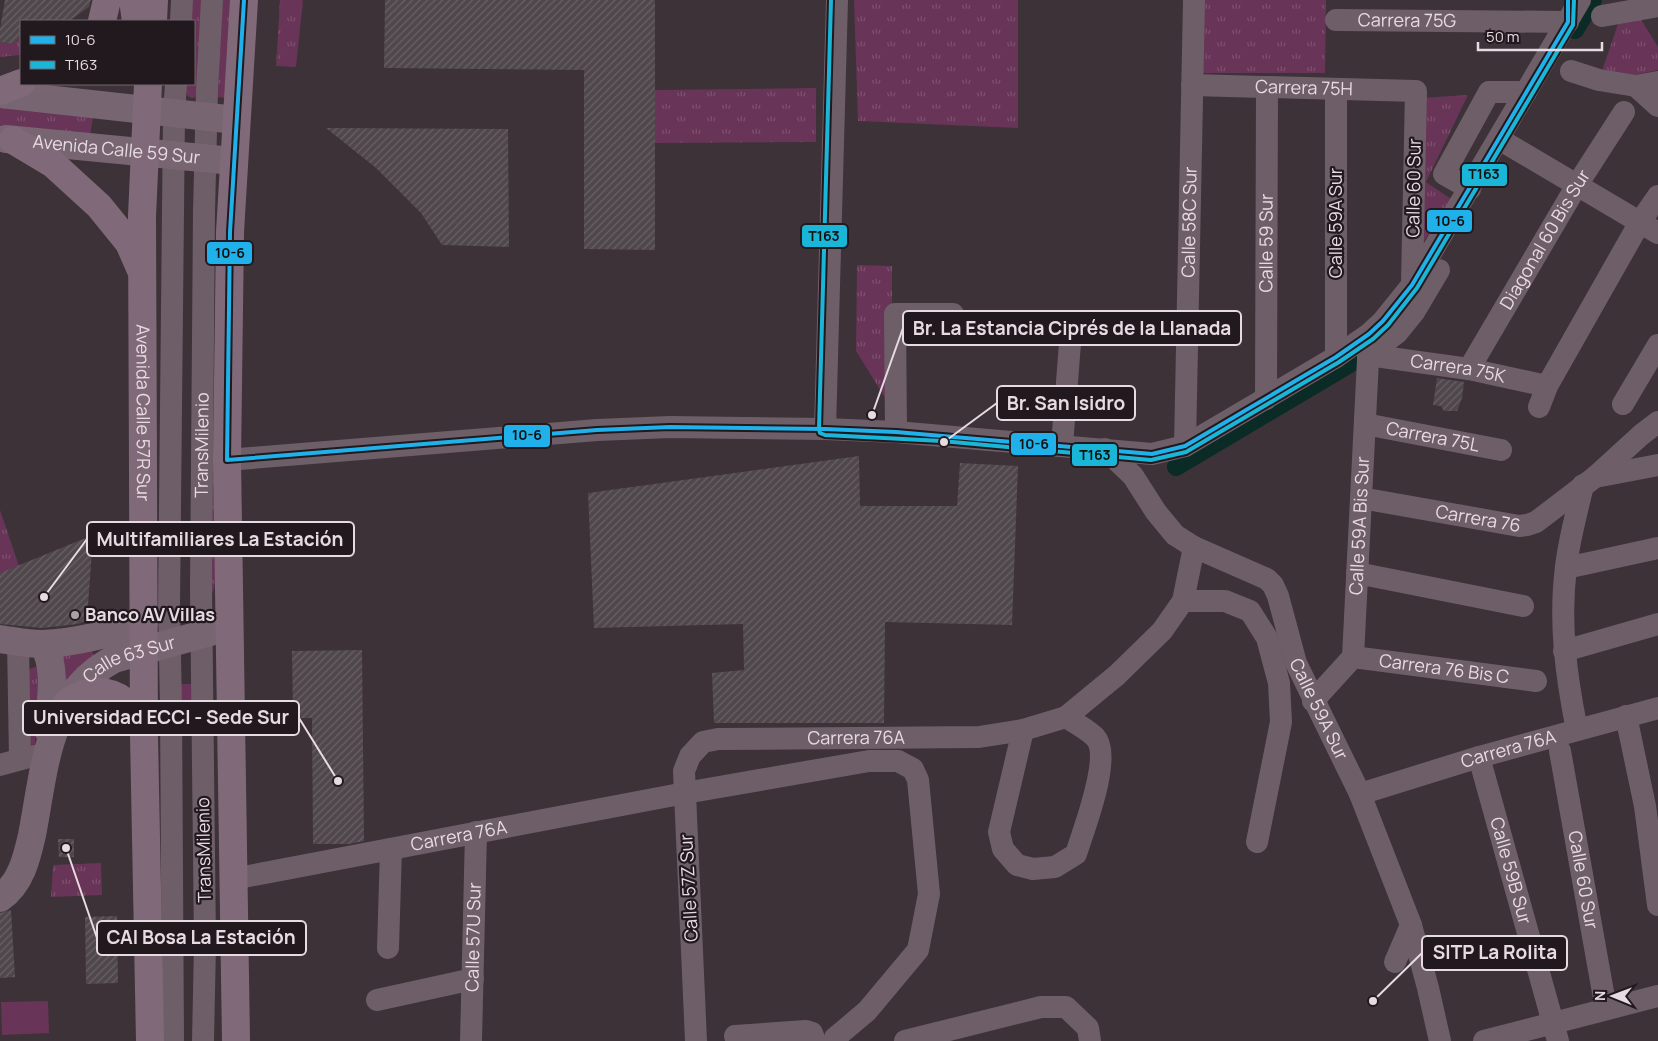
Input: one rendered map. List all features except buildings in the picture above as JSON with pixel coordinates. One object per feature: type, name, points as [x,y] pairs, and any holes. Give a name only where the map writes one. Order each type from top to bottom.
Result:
[{"type":"highway","points":[[102,20],[106,0]]},
{"type":"highway","points":[[133,0],[136,20]]},
{"type":"highway","points":[[153,20],[154,0]]},
{"type":"highway","points":[[236,1041],[228,627],[227,460],[230,232],[244,0]]},
{"type":"highway","points":[[0,92],[20,83]]},
{"type":"highway","points":[[143,85],[147,110]]},
{"type":"highway","name":"Avenida Calle 57R Sur","points":[[148,85],[144,152],[143,273],[144,736],[150,1041]]},
{"type":"highway","points":[[7,139],[53,164],[100,206],[129,243],[143,273]]},
{"type":"highway","points":[[67,703],[78,696],[91,692],[104,692],[117,696],[133,708],[138,716],[144,736]]},
{"type":"main road","points":[[0,92],[236,120]]},
{"type":"main road","name":"Avenida Calle 59 Sur","points":[[7,139],[234,161]]},
{"type":"main road","name":"Calle 63 Sur","points":[[20,641],[96,636],[144,624]]},
{"type":"main road","name":"Calle 63 Sur","points":[[47,754],[52,737],[67,703],[87,677],[100,667],[129,654],[228,627]]},
{"type":"main road","points":[[0,898],[18,878],[26,858],[47,754],[52,671],[50,659],[20,641]]},
{"type":"street","points":[[180,20],[182,0]]},
{"type":"street","name":"TransMilenio","points":[[203,1041],[202,635],[205,158],[212,0]]},
{"type":"street","points":[[824,429],[837,0]]},
{"type":"street","name":"Calle 58C Sur","points":[[1185,446],[1194,0]]},
{"type":"street","name":"Carrera 75G","points":[[1336,20],[1581,11],[1658,6]]},
{"type":"street","points":[[227,460],[615,429],[670,427],[896,432],[1152,454],[1185,446],[1336,357],[1397,333],[1414,312],[1506,143],[1581,11]]},
{"type":"street","points":[[1369,344],[1383,321],[1412,285],[1470,189],[1506,143],[1526,92],[1581,11]]},
{"type":"street","points":[[1571,71],[1599,80],[1636,86],[1658,82]]},
{"type":"street","name":"TransMilenio","points":[[173,1041],[169,605],[174,113],[176,85]]},
{"type":"street","name":"Carrera 75H","points":[[1192,85],[1416,91]]},
{"type":"street","points":[[1636,86],[1658,106]]},
{"type":"street","name":"Calle 59 Sur","points":[[1266,399],[1267,87]]},
{"type":"street","name":"Calle 59A Sur","points":[[1336,89],[1336,357]]},
{"type":"street","name":"Calle 60 Sur","points":[[1412,285],[1416,91]]},
{"type":"street","points":[[1470,189],[1444,174],[1489,92],[1526,92]]},
{"type":"street","name":"Diagonal 60 Bis Sur","points":[[1469,369],[1577,185],[1624,112]]},
{"type":"street","points":[[1506,143],[1649,228]]},
{"type":"street","points":[[1539,407],[1547,386],[1649,228],[1658,196]]},
{"type":"street","points":[[896,432],[895,314],[953,314],[953,332],[1188,331]]},
{"type":"street","points":[[1062,445],[1071,331]]},
{"type":"street","name":"Carrera 75K","points":[[1369,344],[1547,386]]},
{"type":"street","name":"Calle 59A Bis Sur","points":[[1353,657],[1369,344]]},
{"type":"street","points":[[1623,404],[1658,345]]},
{"type":"street","points":[[1577,730],[1568,686],[1564,651],[1563,614],[1566,568],[1589,481],[1640,435],[1658,422]]},
{"type":"street","name":"Carrera 75L","points":[[1365,424],[1501,450]]},
{"type":"street","name":"Calle 59A Sur","points":[[1105,449],[1133,476],[1156,512],[1175,535],[1194,548],[1262,576],[1273,585],[1278,596],[1296,663],[1360,794],[1411,925],[1440,1041]]},
{"type":"street","points":[[1589,481],[1658,465]]},
{"type":"street","name":"Carrera 76","points":[[1361,498],[1519,526],[1536,522],[1589,481]]},
{"type":"street","points":[[1023,730],[999,832],[1001,841],[1003,849],[1017,865],[1033,869],[1055,867],[1076,854],[1100,777],[1102,757],[1096,738],[1066,717],[1117,675],[1162,631],[1183,601],[1194,548]]},
{"type":"street","points":[[1566,568],[1658,548]]},
{"type":"street","points":[[1357,573],[1523,606]]},
{"type":"street","points":[[1183,601],[1225,601],[1250,611],[1267,638],[1279,684],[1281,722],[1257,842]]},
{"type":"street","points":[[1564,651],[1658,624]]},
{"type":"street","points":[[20,641],[10,762],[47,754]]},
{"type":"street","points":[[1313,701],[1353,657]]},
{"type":"street","name":"Carrera 76 Bis C","points":[[1353,657],[1536,681]]},
{"type":"street","name":"Carrera 76A","points":[[1360,794],[1478,757],[1658,708]]},
{"type":"street","points":[[1626,716],[1652,804],[1658,905]]},
{"type":"street","name":"Carrera 76A","points":[[703,742],[718,739],[979,737],[1023,730],[1066,717]]},
{"type":"street","name":"Calle 57Z Sur","points":[[696,1041],[684,771],[690,756],[703,742]]},
{"type":"street","name":"Calle 60 Sur","points":[[1560,751],[1606,1009]]},
{"type":"street","name":"Calle 59B Sur","points":[[1478,757],[1555,1032]]},
{"type":"street","name":"Carrera 76A","points":[[233,879],[685,792],[869,761],[898,761],[913,769],[918,780],[929,894],[918,950],[867,1011],[830,1040]]},
{"type":"street","name":"Calle 57U Sur","points":[[471,1041],[476,832]]},
{"type":"street","points":[[388,948],[391,849]]},
{"type":"street","points":[[1395,962],[1411,925]]},
{"type":"street","points":[[377,1000],[473,978]]},
{"type":"street","points":[[1484,1041],[1555,1032],[1606,1009],[1658,996]]},
{"type":"street","points":[[905,1041],[1041,1007],[1058,1007],[1066,1008],[1088,1028],[1090,1041]]},
{"type":"street","points":[[735,1036],[783,1036],[806,1030],[830,1040]]},
{"type":"green space","points":[[190,0],[204,0],[196,97],[192,98],[187,95],[186,85],[195,85],[195,20],[189,20]]},
{"type":"green space","points":[[219,0],[233,0],[226,98],[218,97]]},
{"type":"green space","points":[[280,0],[303,0],[296,67],[276,66]]},
{"type":"green space","points":[[854,0],[1018,0],[1018,128],[858,121]]},
{"type":"green space","points":[[1204,0],[1326,0],[1325,73],[1203,73]]},
{"type":"green space","points":[[1640,18],[1658,47],[1658,70],[1635,75],[1602,71],[1619,21]]},
{"type":"green space","points":[[20,38],[20,55],[0,57],[0,42],[12,44]]},
{"type":"green space","points":[[816,88],[816,142],[655,143],[655,90]]},
{"type":"green space","points":[[1468,95],[1426,182],[1451,199],[1417,252],[1420,98]]},
{"type":"green space","points":[[0,103],[94,111],[90,136],[0,127]]},
{"type":"green space","points":[[857,265],[892,266],[892,409],[856,351]]},
{"type":"green space","points":[[214,407],[217,408],[216,572],[214,589],[209,600]]},
{"type":"green space","points":[[0,510],[19,566],[0,573]]},
{"type":"green space","points":[[91,647],[95,659],[57,704],[61,653]]},
{"type":"green space","points":[[36,667],[39,671],[35,745],[25,744],[28,671]]},
{"type":"green space","points":[[181,684],[196,684],[197,735],[182,735]]},
{"type":"green space","points":[[101,863],[102,895],[51,897],[53,865]]},
{"type":"green space","points":[[48,1001],[49,1033],[2,1035],[1,1002]]},
{"type":"waterway","points":[[1575,30],[1593,0]]},
{"type":"waterway","points":[[1176,467],[1358,359],[1372,345]]},
{"type":"transit line","name":"10-6","points":[[244,0],[230,232],[227,460],[597,430],[670,427],[896,432],[1152,454],[1185,446],[1336,357],[1369,334],[1383,321],[1412,285],[1568,22],[1568,0]]},
{"type":"transit line","name":"T163","points":[[831,0],[820,433],[825,435],[942,441],[1151,460],[1186,452],[1339,362],[1373,339],[1388,325],[1417,288],[1573,25],[1574,0]]},
{"type":"place","name":"Br. La Estancia Ciprés de la Llanada","points":[[872,415]]},
{"type":"place","name":"Br. San Isidro","points":[[944,442]]},
{"type":"place","name":"Multifamiliares La Estación","points":[[44,597]]},
{"type":"place","name":"Banco AV Villas","points":[[75,615]]},
{"type":"place","name":"Universidad ECCI - Sede Sur","points":[[338,781]]},
{"type":"place","name":"CAI Bosa La Estación","points":[[66,848]]},
{"type":"place","name":"SITP La Rolita","points":[[1373,1001]]}]
